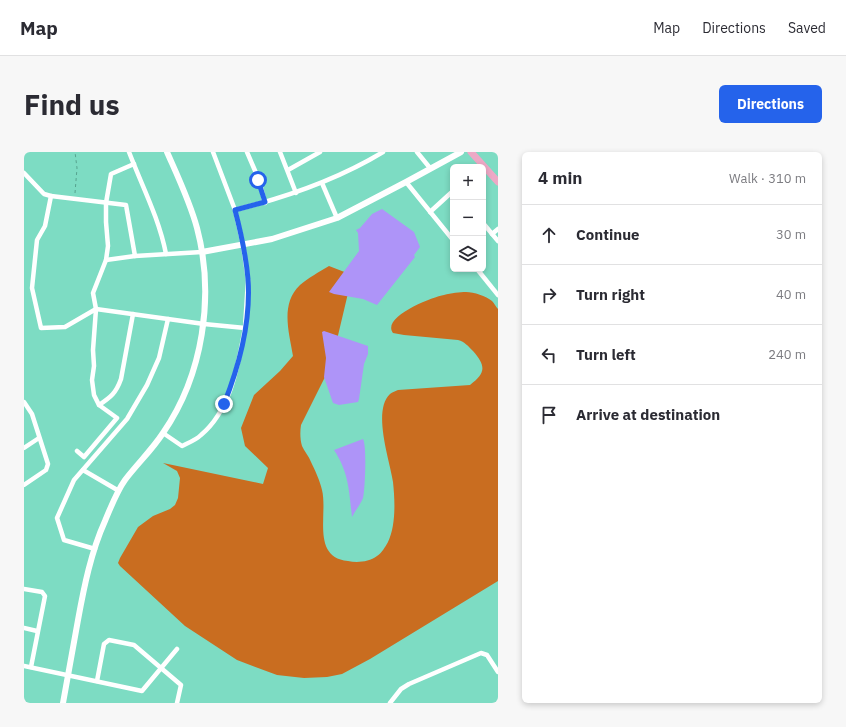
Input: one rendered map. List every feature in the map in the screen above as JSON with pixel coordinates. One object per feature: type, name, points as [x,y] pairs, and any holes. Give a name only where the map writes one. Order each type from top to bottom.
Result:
[{"type":"main road","points":[[471,152],[497,179]]},
{"type":"street","points":[[129,152],[153,210],[162,235],[166,254]]},
{"type":"street","points":[[63,703],[83,596],[95,549],[104,522],[124,482],[163,434],[178,408],[186,390],[204,324],[202,252],[197,227],[167,152]]},
{"type":"street","points":[[163,434],[182,446],[200,436],[218,416],[232,384],[239,360],[245,328],[248,280],[243,245],[235,210],[213,152]]},
{"type":"street","points":[[247,152],[265,202]]},
{"type":"street","points":[[280,152],[296,193]]},
{"type":"street","points":[[288,170],[320,152]]},
{"type":"street","points":[[235,210],[296,193],[322,183],[353,169],[381,152]]},
{"type":"street","points":[[417,152],[430,168]]},
{"type":"street","points":[[106,260],[135,256],[202,252],[272,238],[337,218],[461,152]]},
{"type":"street","points":[[77,451],[84,457],[117,418],[99,405],[94,395],[92,380],[94,366],[93,350],[96,309],[93,293],[106,260],[108,246],[106,203],[111,174],[134,164]]},
{"type":"street","points":[[24,173],[44,194],[126,205],[135,256]]},
{"type":"street","points":[[406,182],[450,236]]},
{"type":"street","points":[[322,183],[337,218]]},
{"type":"street","points":[[430,212],[450,194]]},
{"type":"street","points":[[51,196],[45,226],[37,240],[32,288],[41,328],[64,327],[96,309],[204,324],[245,328]]},
{"type":"street","points":[[486,227],[498,241]]},
{"type":"street","points":[[492,234],[498,229]]},
{"type":"street","points":[[480,272],[498,294]]},
{"type":"street","points":[[99,405],[110,398],[117,389],[133,314]]},
{"type":"street","points":[[95,549],[64,540],[57,518],[74,480],[127,418],[148,385],[159,358],[168,319]]},
{"type":"street","points":[[24,402],[32,414],[48,464],[46,470],[24,485]]},
{"type":"street","points":[[24,448],[39,438]]},
{"type":"street","points":[[83,470],[119,491]]},
{"type":"street","points":[[24,589],[42,592],[45,596],[31,667]]},
{"type":"street","points":[[24,628],[37,631]]},
{"type":"street","points":[[97,681],[104,644],[109,640],[134,645],[181,685],[177,703]]},
{"type":"street","points":[[24,666],[142,691],[177,649]]},
{"type":"street","points":[[390,703],[401,689],[409,684],[481,653],[487,655],[498,672]]},
{"type":"path","points":[[74,199],[77,168],[75,152]]},
{"type":"shaded area","points":[[382,209],[414,232],[420,247],[414,255],[415,257],[377,305],[363,299],[329,292],[359,251],[358,233],[356,230],[360,228],[372,214]]},
{"type":"shaded area","points":[[329,266],[347,273],[349,289],[331,365],[301,425],[300,433],[302,446],[319,479],[322,490],[323,533],[329,552],[337,558],[348,561],[367,561],[374,558],[383,550],[391,535],[394,513],[394,489],[382,424],[382,412],[385,402],[390,394],[398,390],[470,385],[479,377],[481,373],[482,365],[480,361],[473,351],[463,342],[458,340],[393,333],[391,327],[394,321],[401,314],[429,300],[452,293],[473,293],[489,299],[498,309],[498,581],[370,659],[342,674],[327,677],[304,678],[277,675],[237,660],[185,626],[118,563],[138,527],[153,516],[170,509],[175,505],[178,498],[180,478],[177,471],[163,463],[263,484],[268,468],[245,446],[241,428],[254,395],[280,371],[293,356],[288,328],[288,309],[294,293],[303,282]]},
{"type":"shaded area","points":[[324,331],[368,346],[368,354],[364,364],[358,402],[339,405],[333,403],[324,377],[326,358],[322,332]]},
{"type":"shaded area","points":[[363,439],[365,459],[364,493],[362,501],[352,517],[349,490],[345,474],[339,458],[334,450]]},
{"type":"route","points":[[224,404],[239,360],[245,328],[247,302],[248,280],[246,260],[235,210],[265,202],[258,180]]}]
